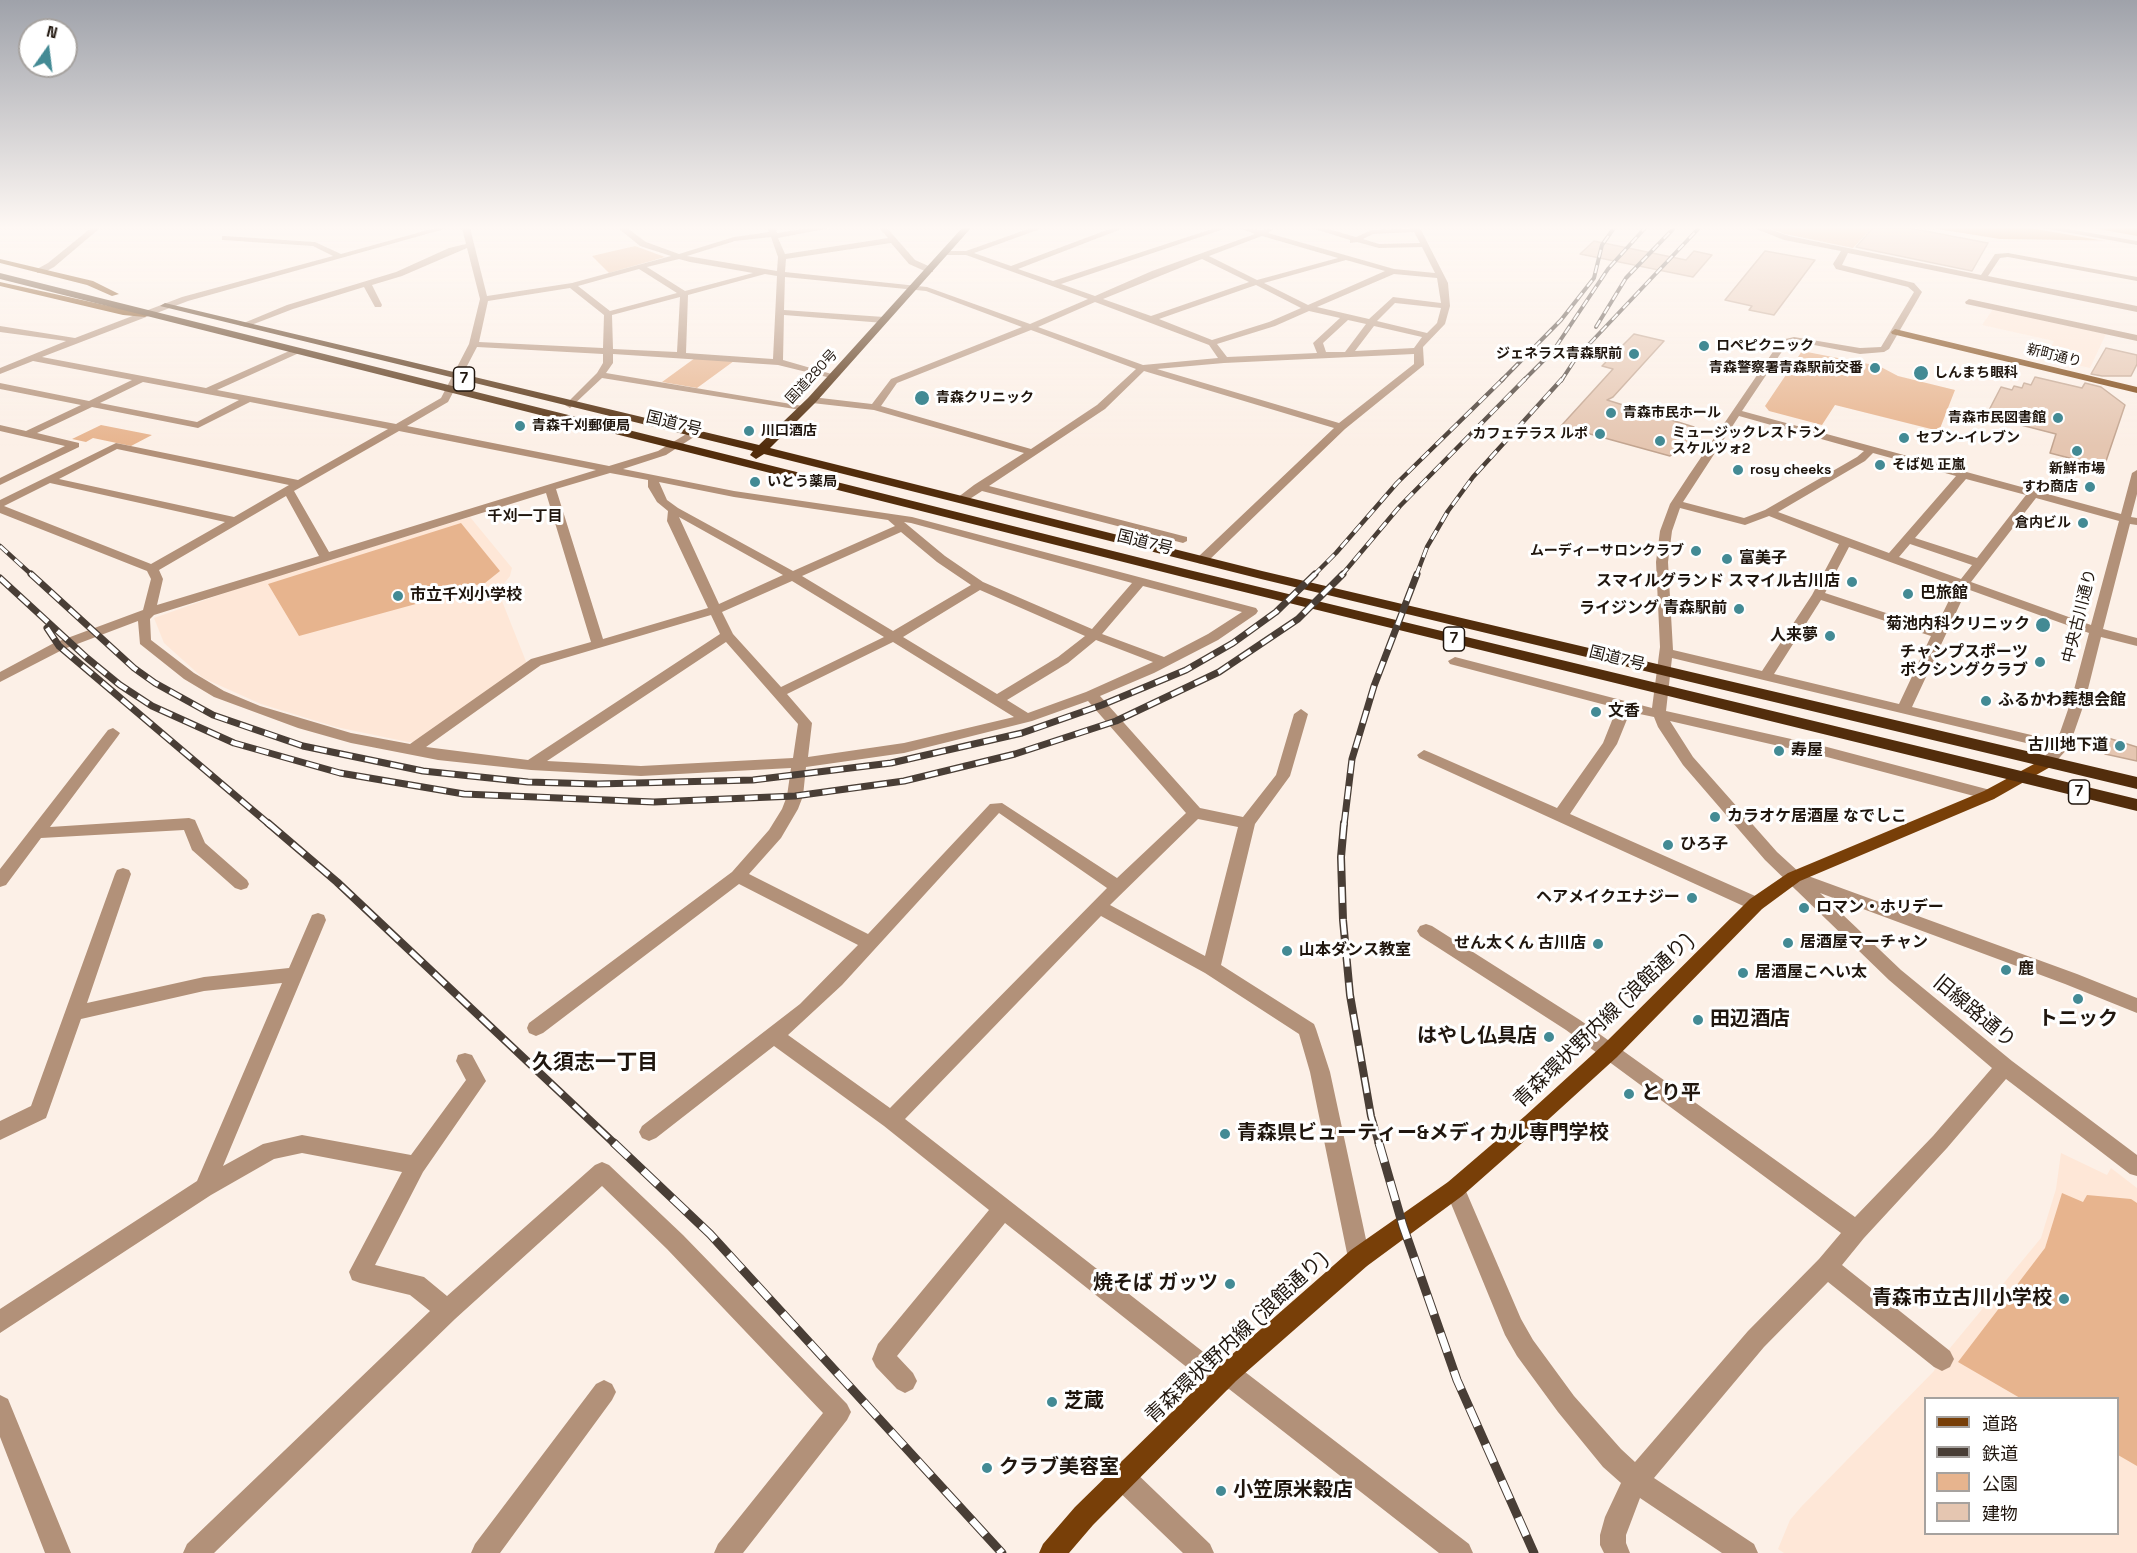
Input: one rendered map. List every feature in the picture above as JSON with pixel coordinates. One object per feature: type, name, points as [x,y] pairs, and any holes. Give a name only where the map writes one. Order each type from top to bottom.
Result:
[{"type":"highway","name":"7","points":[[94,300],[145,314]]},
{"type":"highway","name":"7","points":[[142,300],[165,306]]},
{"type":"highway","name":"国道280号","points":[[747,462],[764,450],[902,300]]},
{"type":"highway","name":"国道7号","points":[[165,306],[764,450],[1202,560],[2137,783]]},
{"type":"highway","name":"国道7号","points":[[145,314],[1942,760],[2137,806]]},
{"type":"main road","name":"新町通り","points":[[1895,332],[2137,390]]},
{"type":"main road","name":"青森環状野内線 (浪館通り)","points":[[1052,1553],[1122,1477],[1224,1376],[1359,1258],[1455,1189],[1610,1051],[1756,903],[1794,877],[1989,795],[2047,762]]},
{"type":"street","points":[[0,371],[75,340],[185,300]]},
{"type":"street","points":[[243,325],[312,300]]},
{"type":"street","points":[[376,300],[378,305]]},
{"type":"street","points":[[152,568],[445,400],[474,344],[481,322],[484,300]]},
{"type":"street","points":[[591,300],[608,314]]},
{"type":"street","points":[[608,314],[659,300]]},
{"type":"street","points":[[681,355],[684,300]]},
{"type":"street","points":[[778,362],[781,300]]},
{"type":"street","points":[[958,300],[1033,326],[1142,368],[1341,427]]},
{"type":"street","points":[[875,407],[894,381],[1094,300]]},
{"type":"street","points":[[1101,300],[1212,343],[1224,360]]},
{"type":"street","points":[[1151,319],[1201,300]]},
{"type":"street","points":[[1294,300],[1308,308],[1430,336]]},
{"type":"street","points":[[1212,343],[1272,324],[1325,300]]},
{"type":"street","points":[[1348,354],[1371,323],[1393,300]]},
{"type":"street","points":[[1397,300],[1446,306]]},
{"type":"street","points":[[1202,560],[1341,427],[1419,365],[1418,351],[1421,342],[1441,324],[1446,300]]},
{"type":"street","points":[[1659,712],[1667,653],[1662,580],[1666,531],[1676,504],[1694,474],[1784,342],[1809,341],[1850,350],[1884,350],[1913,300]]},
{"type":"street","points":[[2095,300],[2137,309]]},
{"type":"street","points":[[1969,302],[2137,338]]},
{"type":"street","points":[[780,312],[884,320]]},
{"type":"street","points":[[570,405],[600,375],[608,363],[608,314]]},
{"type":"street","points":[[1323,356],[1317,343],[1346,317]]},
{"type":"street","points":[[0,329],[75,340]]},
{"type":"street","points":[[474,344],[778,362],[832,377]]},
{"type":"street","points":[[207,391],[296,351]]},
{"type":"street","points":[[961,500],[1101,407],[1142,368],[1224,360],[1418,351]]},
{"type":"street","points":[[0,509],[152,568],[157,579],[149,612],[144,619],[145,640],[189,676],[219,694],[255,710],[351,738],[438,755],[531,765],[640,771],[828,760],[904,748],[1027,718],[1091,695],[1166,662],[1213,637],[1252,611],[912,520],[787,503],[653,479],[396,427],[31,358]]},
{"type":"street","points":[[600,375],[803,409]]},
{"type":"street","points":[[28,434],[142,379]]},
{"type":"street","points":[[0,386],[198,425],[249,399]]},
{"type":"street","points":[[812,400],[875,407],[1032,452]]},
{"type":"street","points":[[1738,412],[2131,520]]},
{"type":"street","points":[[0,428],[75,445],[0,482]]},
{"type":"street","points":[[0,678],[60,646],[149,612],[325,556],[611,470],[662,453],[693,433]]},
{"type":"street","points":[[0,504],[116,446],[299,484]]},
{"type":"street","points":[[1676,504],[1745,522],[1769,512],[1861,459],[1871,449]]},
{"type":"street","points":[[1891,558],[1964,474]]},
{"type":"street","points":[[653,479],[654,487],[663,502],[674,510],[793,576],[1027,718]]},
{"type":"street","points":[[49,480],[236,520]]},
{"type":"street","name":"中央古川通り","points":[[2047,762],[2062,747],[2078,701],[2095,631],[2131,520],[2136,482]]},
{"type":"street","points":[[978,487],[1183,539]]},
{"type":"street","points":[[550,488],[598,644]]},
{"type":"street","points":[[288,490],[325,556]]},
{"type":"street","points":[[1904,708],[1963,584],[2034,494]]},
{"type":"street","points":[[875,514],[892,499]]},
{"type":"street","points":[[536,1028],[738,876],[775,834],[795,796],[805,723],[727,635],[713,611],[673,521],[674,510]]},
{"type":"street","points":[[1769,512],[2095,631],[2137,642]]},
{"type":"street","points":[[891,517],[941,559],[979,585],[1094,635],[1166,662]]},
{"type":"street","points":[[413,749],[536,662],[713,611],[902,526]]},
{"type":"street","points":[[1907,539],[1980,563]]},
{"type":"street","points":[[1767,675],[1818,595],[1846,542]]},
{"type":"street","points":[[998,699],[1063,660],[1094,635],[1140,581]]},
{"type":"street","points":[[778,693],[893,637],[979,585]]},
{"type":"street","points":[[1818,595],[1940,635]]},
{"type":"street","points":[[531,765],[644,687],[727,635]]},
{"type":"street","points":[[1667,653],[2062,747]]},
{"type":"street","points":[[1455,661],[1625,706],[1659,712],[1989,795]]},
{"type":"street","points":[[1091,695],[1195,813],[1247,823]]},
{"type":"street","points":[[1560,816],[1610,744],[1625,706]]},
{"type":"street","name":"旧線路通り","points":[[1659,712],[1665,727],[1688,761],[1771,856],[1895,975],[2005,1067],[2137,1167]]},
{"type":"street","points":[[1211,968],[1247,823],[1283,776],[1301,714]]},
{"type":"street","points":[[0,881],[113,733]]},
{"type":"street","points":[[1424,755],[1756,903]]},
{"type":"street","points":[[649,1131],[806,1009],[998,807],[1118,887]]},
{"type":"street","points":[[891,1120],[1118,887],[1195,813]]},
{"type":"street","points":[[38,833],[189,824],[198,846],[241,884]]},
{"type":"street","points":[[0,1131],[39,1112],[123,874]]},
{"type":"street","points":[[738,876],[870,943]]},
{"type":"street","points":[[1794,877],[2071,979],[2137,1006]]},
{"type":"street","points":[[1099,907],[1211,968],[1296,1021],[1309,1032],[1359,1258]]},
{"type":"street","points":[[204,1188],[318,920]]},
{"type":"street","points":[[1426,931],[1610,1051],[1856,1231]]},
{"type":"street","points":[[74,1013],[204,984],[295,975]]},
{"type":"street","points":[[774,1035],[891,1120],[1224,1376],[1269,1407],[1460,1553]]},
{"type":"street","points":[[447,1311],[416,1286],[360,1272],[416,1165],[476,1081],[465,1061]]},
{"type":"street","points":[[1617,1553],[1613,1545],[1613,1535],[1618,1517],[1636,1480],[1756,1339],[1827,1267],[1856,1231],[1940,1142],[2005,1067]]},
{"type":"street","points":[[0,1322],[204,1188],[270,1151],[302,1144],[416,1165]]},
{"type":"street","points":[[196,1553],[447,1311],[602,1172],[675,1242],[839,1412],[727,1553]]},
{"type":"street","points":[[1455,1189],[1487,1268],[1525,1348],[1584,1427],[1636,1480],[1745,1553]]},
{"type":"street","points":[[905,1381],[884,1359],[886,1352],[1004,1208]]},
{"type":"street","points":[[1827,1267],[1941,1359]]},
{"type":"street","points":[[484,1553],[604,1392]]},
{"type":"street","points":[[0,1407],[58,1553]]},
{"type":"street","points":[[1122,1477],[1201,1553]]},
{"type":"shaded area","points":[[1993,309],[2106,334],[2090,368],[2045,358],[2054,341],[1982,325]]},
{"type":"shaded area","points":[[470,517],[512,568],[510,576],[498,591],[527,664],[418,742],[336,727],[261,704],[203,678],[164,643],[154,618],[253,583]]},
{"type":"shaded area","name":"青森市立古川小学校","points":[[2061,1153],[2107,1175],[2111,1168],[2137,1188],[2137,1553],[1784,1553],[1778,1549],[1790,1520],[1934,1371],[1936,1365],[2041,1238],[2056,1189]]},
{"type":"green space","points":[[1802,351],[1879,366],[1898,376],[1955,390],[1939,431],[1835,405],[1822,425],[1769,411],[1765,406]]},
{"type":"green space","points":[[695,358],[734,361],[697,388],[662,382]]},
{"type":"green space","points":[[101,425],[152,435],[131,446],[93,438],[86,442],[72,439]]},
{"type":"green space","points":[[461,523],[500,571],[485,583],[468,587],[467,590],[299,636],[268,584]]},
{"type":"green space","points":[[2062,1193],[2083,1202],[2087,1195],[2131,1199],[2137,1203],[2137,1466],[2119,1456],[2119,1397],[2018,1397],[1958,1362],[2045,1248]]},
{"type":"building","points":[[1727,300],[1785,300],[1774,315],[1749,310],[1752,306]]},
{"type":"building","name":"青森市民ホール","points":[[1634,334],[1664,341],[1613,397],[1607,400],[1694,427],[1693,439],[1670,456],[1561,426],[1613,369],[1602,366]]},
{"type":"building","points":[[2106,348],[2137,355],[2137,364],[2131,376],[2091,374]]},
{"type":"building","points":[[2035,377],[2082,388],[2085,383],[2101,387],[2125,405],[2104,467],[2050,453],[2056,434],[1986,416],[2001,387],[2012,390],[2014,386],[2022,388],[2024,383],[2031,385]]},
{"type":"building","name":"古川地下道","points":[[2105,737],[2137,747],[2137,761],[2105,754]]},
{"type":"railway","points":[[1502,380],[1561,320],[1576,300]]},
{"type":"railway","points":[[1525,379],[1553,351],[1587,300]]},
{"type":"railway","points":[[1596,327],[1612,300]]},
{"type":"railway","points":[[1561,381],[1576,358],[1630,300]]},
{"type":"railway","points":[[1341,576],[1400,506],[1525,379]]},
{"type":"railway","points":[[1416,576],[1427,547],[1448,511],[1473,477],[1562,379]]},
{"type":"railway","points":[[1315,574],[1397,483],[1502,380]]},
{"type":"railway","points":[[0,546],[33,576]]},
{"type":"railway","points":[[31,574],[134,668],[155,683],[213,715],[303,746],[423,771],[528,782],[597,784],[753,780],[891,763],[1022,733],[1102,705],[1186,670],[1233,643],[1276,612],[1315,574]]},
{"type":"railway","points":[[1344,825],[1352,759],[1374,686],[1417,574]]},
{"type":"railway","points":[[0,578],[87,658],[120,685],[152,706],[234,743],[340,773],[464,794],[654,802],[795,796],[904,781],[1015,754],[1116,721],[1219,672],[1298,619],[1341,576]]},
{"type":"railway","points":[[47,628],[59,646],[270,825]]},
{"type":"railway","points":[[268,823],[337,882],[615,1144]]},
{"type":"railway","points":[[1344,823],[1341,857],[1343,920],[1350,995],[1371,1116],[1379,1144]]},
{"type":"railway","points":[[614,1143],[710,1234],[1002,1553]]},
{"type":"railway","points":[[1379,1143],[1403,1226],[1457,1380],[1534,1553]]},
{"type":"place","name":"ロペピクニック","points":[[1704,346]]},
{"type":"place","name":"ジェネラス青森駅前","points":[[1634,354]]},
{"type":"place","name":"青森警察署青森駅前交番","points":[[1875,368]]},
{"type":"place","name":"しんまち眼科","points":[[1921,373]]},
{"type":"place","name":"青森クリニック","points":[[922,398]]},
{"type":"place","name":"青森市民ホール","points":[[1611,413]]},
{"type":"place","name":"青森市民図書館","points":[[2058,418]]},
{"type":"place","name":"青森千刈郵便局","points":[[520,426]]},
{"type":"place","name":"川口酒店","points":[[749,431]]},
{"type":"place","name":"カフェテラス ルポ","points":[[1600,434]]},
{"type":"place","name":"セブン-イレブン","points":[[1904,438]]},
{"type":"place","name":"ミュージックレストラン スケルツォ2","points":[[1660,441]]},
{"type":"place","name":"新鮮市場","points":[[2077,451]]},
{"type":"place","name":"そば処 正嵐","points":[[1880,465]]},
{"type":"place","name":"rosy cheeks","points":[[1738,470]]},
{"type":"place","name":"いとう薬局","points":[[755,482]]},
{"type":"place","name":"すわ商店","points":[[2090,487]]},
{"type":"place","name":"倉内ビル","points":[[2083,523]]},
{"type":"place","name":"ムーディーサロンクラブ","points":[[1696,551]]},
{"type":"place","name":"富美子","points":[[1727,559]]},
{"type":"place","name":"スマイルグランド スマイル古川店","points":[[1852,582]]},
{"type":"place","name":"巴旅館","points":[[1908,594]]},
{"type":"place","name":"市立千刈小学校","points":[[398,596]]},
{"type":"place","name":"ライジング 青森駅前","points":[[1739,609]]},
{"type":"place","name":"菊池内科クリニック","points":[[2043,625]]},
{"type":"place","name":"人来夢","points":[[1830,636]]},
{"type":"place","name":"チャンプスポーツ ボクシングクラブ","points":[[2040,662]]},
{"type":"place","name":"ふるかわ葬想会館","points":[[1986,701]]},
{"type":"place","name":"文香","points":[[1596,712]]},
{"type":"place","name":"古川地下道","points":[[2120,746]]},
{"type":"place","name":"寿屋","points":[[1779,751]]},
{"type":"place","name":"カラオケ居酒屋 なでしこ","points":[[1715,817]]},
{"type":"place","name":"ひろ子","points":[[1668,845]]},
{"type":"place","name":"ヘアメイクエナジー","points":[[1692,898]]},
{"type":"place","name":"ロマン・ホリデー","points":[[1804,908]]},
{"type":"place","name":"居酒屋マーチャン","points":[[1788,943]]},
{"type":"place","name":"せん太くん 古川店","points":[[1598,944]]},
{"type":"place","name":"山本ダンス教室","points":[[1287,951]]},
{"type":"place","name":"鹿","points":[[2006,970]]},
{"type":"place","name":"居酒屋こへい太","points":[[1743,973]]},
{"type":"place","name":"トニック","points":[[2078,999]]},
{"type":"place","name":"田辺酒店","points":[[1698,1020]]},
{"type":"place","name":"はやし仏具店","points":[[1549,1037]]},
{"type":"place","name":"とり平","points":[[1629,1094]]},
{"type":"place","name":"青森県ビューティー&メディカル専門学校","points":[[1225,1134]]},
{"type":"place","name":"焼そば ガッツ","points":[[1230,1284]]},
{"type":"place","name":"青森市立古川小学校","points":[[2064,1299]]},
{"type":"place","name":"芝蔵","points":[[1052,1402]]},
{"type":"place","name":"クラブ美容室","points":[[987,1468]]},
{"type":"place","name":"小笠原米穀店","points":[[1221,1491]]},
{"type":"district","name":"千刈一丁目","points":[[525,517]]},
{"type":"district","name":"久須志一丁目","points":[[595,1063]]}]
